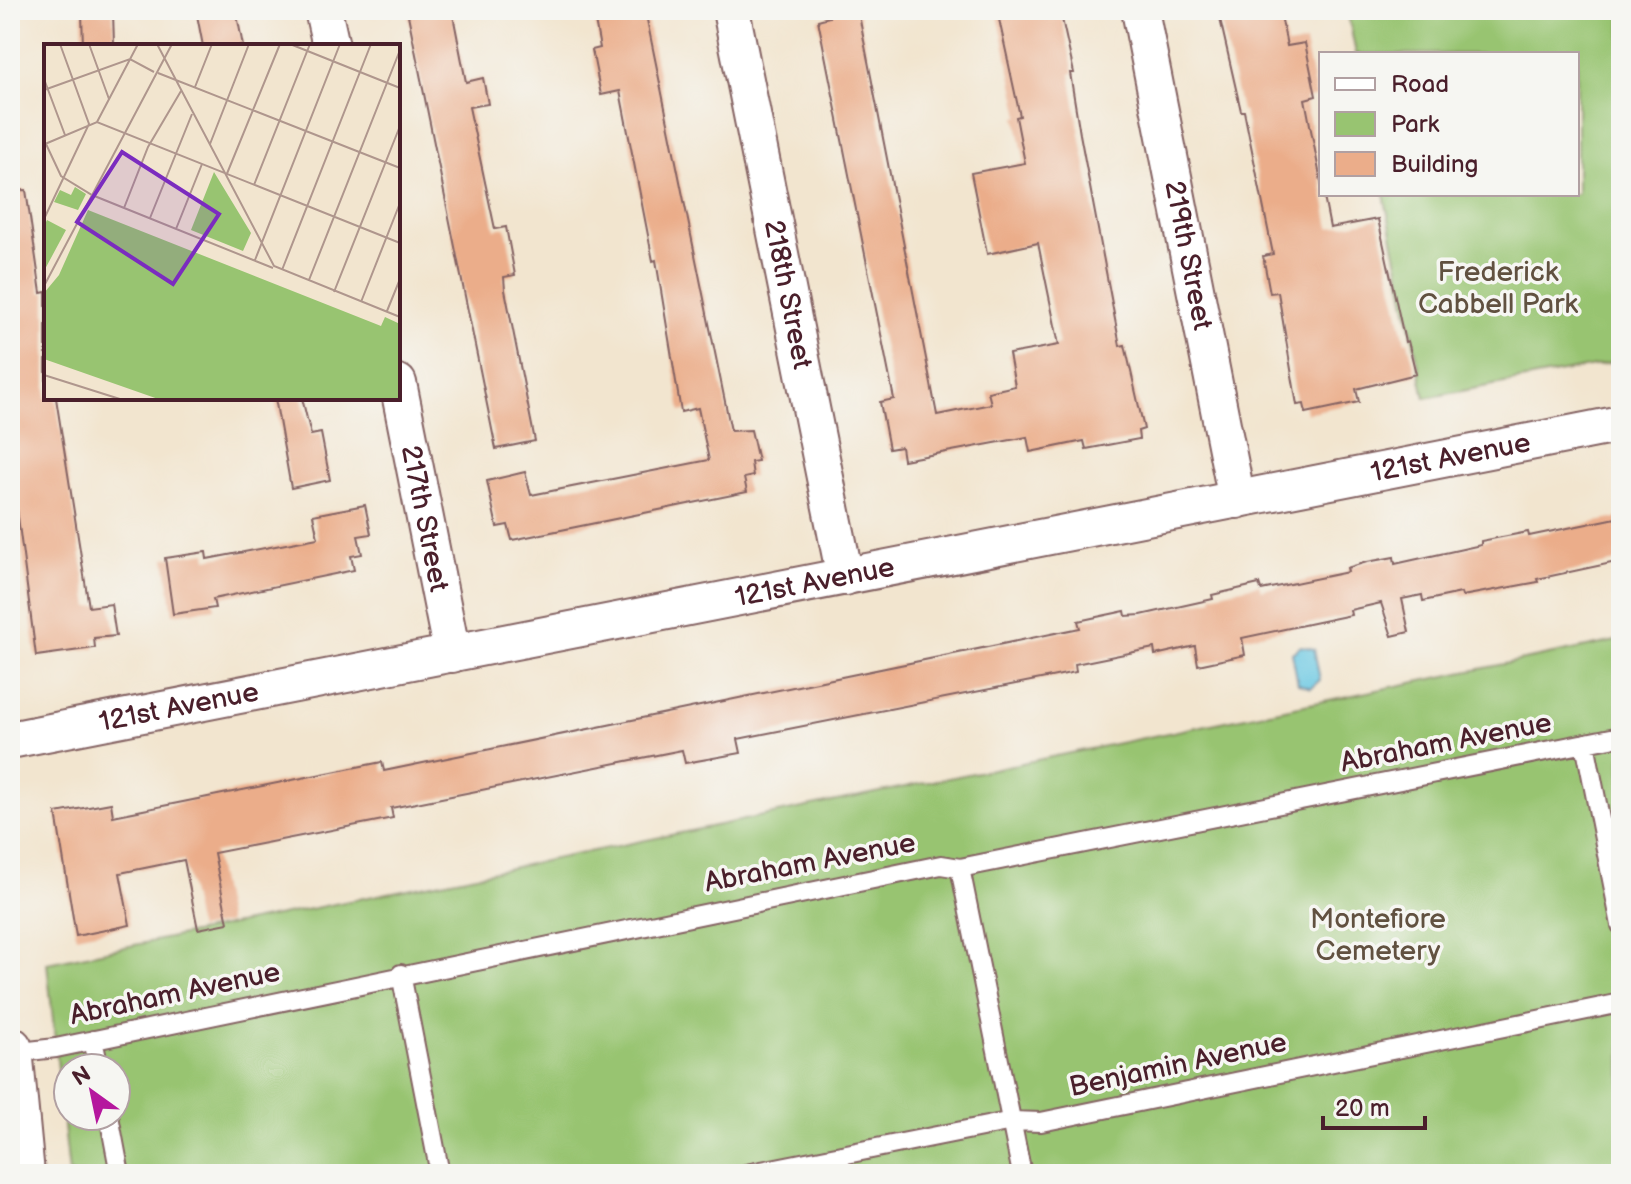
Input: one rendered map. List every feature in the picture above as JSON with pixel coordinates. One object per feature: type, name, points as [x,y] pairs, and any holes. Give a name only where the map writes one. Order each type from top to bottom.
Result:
[{"type":"main road","points":[[10,1051],[22,1174]]},
{"type":"street","points":[[323,10],[331,44]]},
{"type":"street","name":"218th Street","points":[[731,10],[845,577]]},
{"type":"street","name":"219th Street","points":[[1140,10],[1237,500]]},
{"type":"street","name":"217th Street","points":[[400,393],[452,654]]},
{"type":"street","name":"121st Avenue","points":[[10,740],[1621,424]]},
{"type":"lane","name":"Abraham Avenue","points":[[10,1051],[93,1040],[941,865],[960,868],[1621,736]]},
{"type":"lane","points":[[1585,743],[1621,925]]},
{"type":"lane","points":[[960,868],[1022,1174]]},
{"type":"lane","points":[[401,974],[440,1174]]},
{"type":"lane","name":"Benjamin Avenue","points":[[746,1174],[1012,1121],[1041,1122],[1621,1003]]},
{"type":"lane","points":[[93,1040],[96,1052]]},
{"type":"lane","points":[[112,1132],[120,1174]]},
{"type":"green space","name":"Frederick Cabbell Park","points":[[1347,10],[1621,10],[1621,361],[1425,398],[1384,196],[1579,196],[1579,52],[1356,52]]},
{"type":"green space","name":"Montefiore Cemetery","points":[[1621,640],[1621,1174],[69,1174],[65,1132],[132,1132],[132,1052],[56,1052],[47,963]]},
{"type":"water","points":[[1301,646],[1314,649],[1320,680],[1311,688],[1298,684],[1292,653]]},
{"type":"building","points":[[196,10],[236,10],[243,44],[203,44]]},
{"type":"building","points":[[407,10],[452,10],[466,82],[483,78],[488,104],[469,107],[495,229],[506,227],[515,275],[504,277],[505,290],[535,441],[496,449]]},
{"type":"building","points":[[593,10],[645,10],[731,431],[751,430],[758,461],[751,462],[753,476],[744,478],[747,492],[512,540],[508,525],[497,527],[487,481],[525,472],[531,495],[709,460],[698,408],[681,412],[656,260],[653,261],[620,91],[601,95],[592,50],[600,48]]},
{"type":"building","points":[[827,10],[858,10],[937,415],[991,404],[988,392],[1015,386],[1009,354],[1059,345],[1038,243],[987,254],[971,173],[1025,163],[1016,117],[1020,116],[997,10],[1060,10],[1074,73],[1070,73],[1080,134],[1120,346],[1125,345],[1144,429],[1138,431],[1139,439],[1086,449],[1084,441],[1030,452],[1027,437],[903,460],[901,447],[889,449],[880,402],[894,399],[818,20],[829,17]]},
{"type":"building","points":[[1218,10],[1280,10],[1287,46],[1305,43],[1316,96],[1305,99],[1319,171],[1319,196],[1324,196],[1330,228],[1378,219],[1405,342],[1408,341],[1416,374],[1356,389],[1359,402],[1306,413],[1304,404],[1297,405],[1278,292],[1270,293],[1263,256],[1273,254],[1244,111],[1241,111]]},
{"type":"building","points":[[113,12],[114,44],[83,44],[82,13]]},
{"type":"building","points":[[26,190],[41,293],[44,292],[44,400],[56,400],[89,607],[111,604],[116,636],[94,638],[95,648],[36,656],[10,455],[10,191]]},
{"type":"building","points":[[275,400],[302,400],[311,435],[321,433],[330,480],[291,488]]},
{"type":"building","points":[[365,505],[371,534],[358,536],[362,554],[351,556],[354,570],[213,599],[215,608],[173,614],[165,558],[206,552],[207,559],[318,538],[313,515]]},
{"type":"building","points":[[1621,517],[1621,561],[1537,579],[1538,582],[1462,596],[1461,593],[1423,601],[1422,595],[1402,599],[1409,632],[1392,636],[1381,603],[1350,610],[1351,615],[1242,638],[1245,655],[1198,665],[1195,646],[1155,655],[1154,648],[1075,664],[1076,672],[738,739],[741,753],[685,763],[682,750],[391,808],[393,818],[214,853],[228,923],[198,929],[184,860],[120,873],[130,925],[76,936],[56,813],[111,803],[113,816],[382,762],[384,771],[1080,628],[1078,621],[1125,611],[1126,616],[1141,615],[1213,599],[1212,595],[1259,584],[1261,590],[1348,572],[1347,568],[1367,562],[1394,557],[1395,564],[1481,545],[1481,541],[1528,532],[1529,536]]}]
